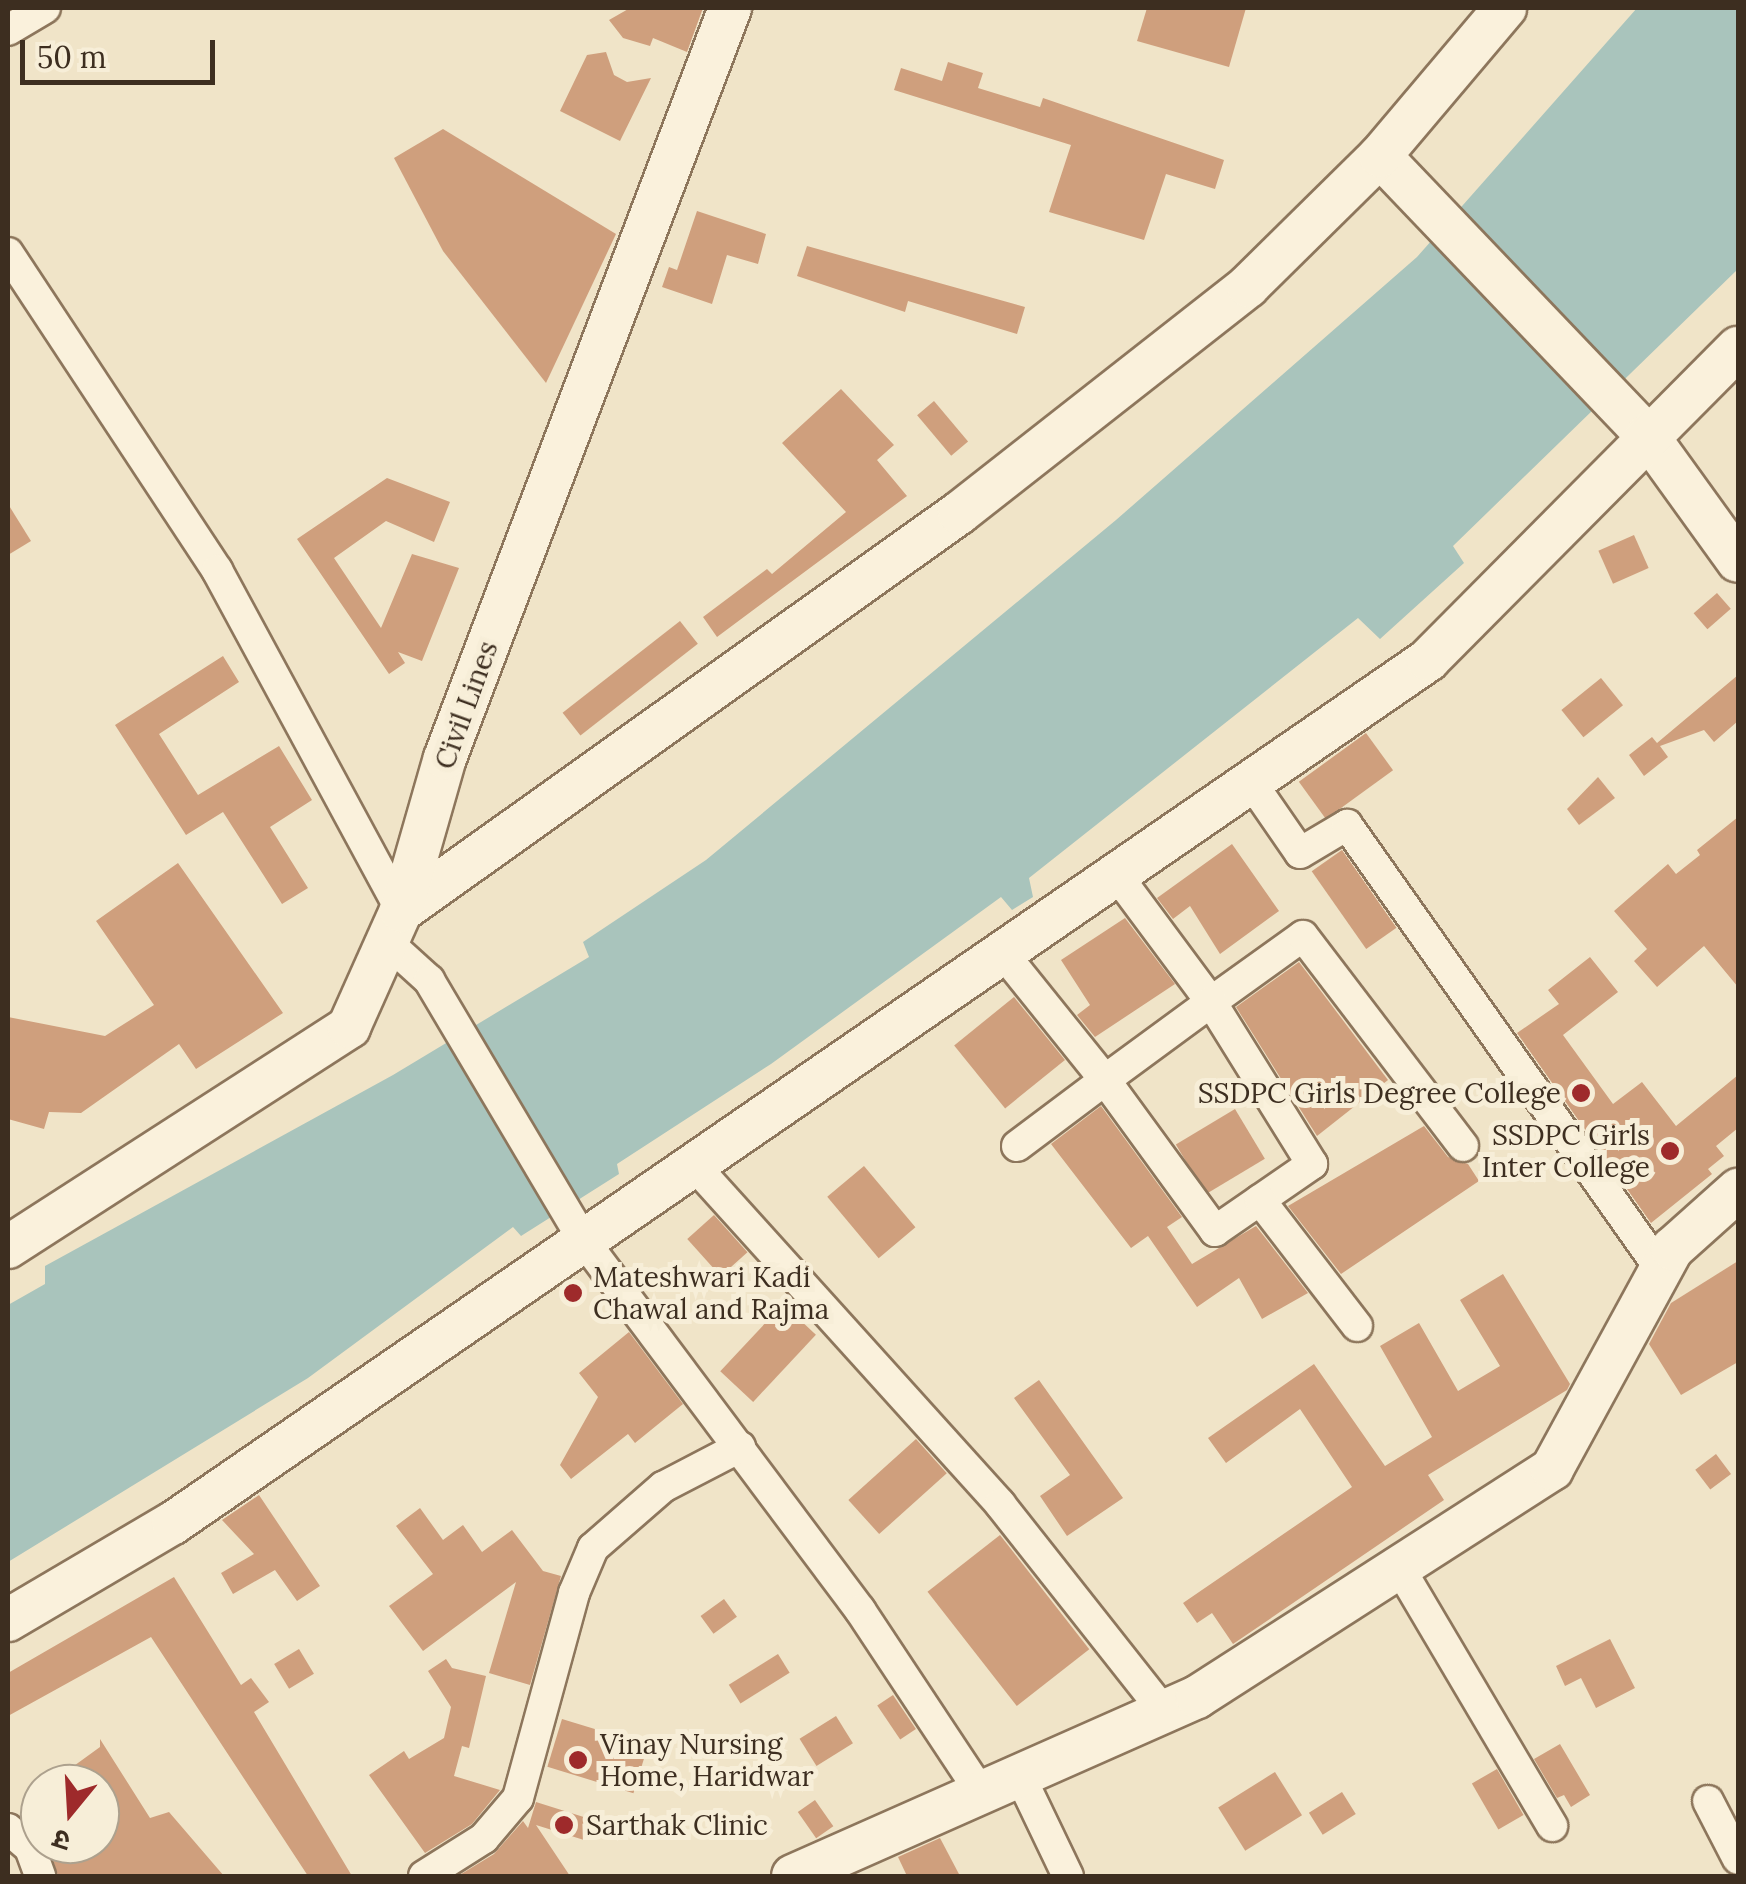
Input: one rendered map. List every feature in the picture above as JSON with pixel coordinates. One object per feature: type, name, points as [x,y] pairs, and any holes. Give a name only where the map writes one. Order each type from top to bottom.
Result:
[{"type":"street","points":[[8,30],[45,8]]},
{"type":"street","name":"Civil Lines","points":[[9,1246],[350,1027],[394,926],[445,758],[730,8]]},
{"type":"street","points":[[394,926],[959,513],[1248,286],[1380,156],[1505,8]]},
{"type":"street","points":[[1380,156],[1647,434],[1738,561]]},
{"type":"street","points":[[8,253],[217,570],[394,926],[578,1232],[860,1610],[981,1793]]},
{"type":"street","points":[[8,1620],[173,1523],[578,1232],[694,1165],[1428,660],[1647,434],[1738,348]]},
{"type":"street","points":[[1251,782],[1300,853],[1346,825],[1661,1270]]},
{"type":"street","points":[[1010,963],[1106,1080],[1215,1230],[1312,1164],[1211,1002],[1116,874]]},
{"type":"street","points":[[1016,1146],[1303,936],[1463,1146]]},
{"type":"street","points":[[694,1165],[1000,1504],[1164,1712]]},
{"type":"street","points":[[793,1876],[1164,1712],[1552,1469],[1672,1249],[1738,1190]]},
{"type":"street","points":[[1260,1200],[1357,1326]]},
{"type":"street","points":[[424,1876],[484,1838],[518,1798],[574,1593],[593,1548],[663,1487],[740,1447]]},
{"type":"street","points":[[1400,1567],[1552,1826]]},
{"type":"street","points":[[1020,1776],[1068,1876]]},
{"type":"street","points":[[1708,1802],[1738,1859]]},
{"type":"street","points":[[8,1828],[30,1848],[40,1876]]},
{"type":"water","points":[[1637,8],[1738,8],[1738,269],[1453,546],[1464,563],[1380,639],[1358,618],[1029,878],[1033,897],[1012,910],[1001,897],[771,1064],[617,1164],[619,1174],[521,1236],[513,1227],[308,1378],[8,1562],[8,1305],[45,1284],[45,1266],[393,1075],[589,957],[583,942],[706,860],[1116,520],[1417,257]]},
{"type":"building","points":[[630,8],[703,8],[687,52],[653,38],[650,46],[623,38],[609,20]]},
{"type":"building","points":[[1147,8],[1246,8],[1229,67],[1137,41]]},
{"type":"building","points":[[606,52],[614,75],[627,82],[651,78],[620,141],[560,111],[587,55]]},
{"type":"building","points":[[948,62],[983,73],[978,88],[1040,107],[1043,98],[1224,160],[1215,189],[1166,174],[1144,240],[1049,212],[1071,145],[894,90],[901,68],[942,81]]},
{"type":"building","points":[[443,129],[616,234],[546,383],[443,251],[394,158]]},
{"type":"building","points":[[697,211],[766,234],[758,264],[727,255],[712,304],[662,287],[669,267],[677,270]]},
{"type":"building","points":[[807,246],[1025,307],[1017,334],[908,301],[905,312],[797,276]]},
{"type":"building","points":[[841,389],[894,445],[877,460],[907,496],[717,637],[703,617],[767,569],[772,574],[846,512],[782,443]]},
{"type":"building","points":[[934,401],[968,442],[951,456],[917,415]]},
{"type":"building","points":[[387,478],[450,502],[434,542],[386,521],[334,558],[381,628],[412,554],[459,568],[422,661],[398,652],[405,663],[389,674],[297,539]]},
{"type":"building","points":[[8,504],[31,541],[8,555]]},
{"type":"building","points":[[1634,535],[1649,568],[1613,584],[1598,551]]},
{"type":"building","points":[[1717,593],[1731,609],[1707,629],[1694,613]]},
{"type":"building","points":[[680,621],[698,644],[580,736],[563,713]]},
{"type":"building","points":[[223,656],[239,682],[159,734],[198,795],[279,746],[312,800],[270,827],[308,888],[282,904],[223,812],[186,835],[115,725]]},
{"type":"building","points":[[1738,675],[1738,721],[1714,742],[1704,730],[1660,746],[1668,757],[1644,776],[1629,755],[1652,737],[1657,743]]},
{"type":"building","points":[[1601,678],[1623,705],[1583,737],[1561,710]]},
{"type":"building","points":[[1366,733],[1393,770],[1326,819],[1299,782]]},
{"type":"building","points":[[1598,777],[1615,798],[1579,825],[1567,809]]},
{"type":"building","points":[[1738,817],[1738,987],[1704,946],[1657,987],[1634,961],[1647,949],[1614,911],[1668,864],[1676,874],[1700,855],[1697,850]]},
{"type":"building","points":[[1232,844],[1279,911],[1220,954],[1190,906],[1173,919],[1157,898]]},
{"type":"building","points":[[1342,850],[1396,928],[1366,949],[1312,871]]},
{"type":"building","points":[[178,863],[283,1013],[196,1069],[179,1044],[81,1113],[49,1112],[44,1129],[8,1119],[8,1017],[105,1036],[154,1005],[96,921]]},
{"type":"building","points":[[1125,918],[1175,984],[1095,1037],[1077,1015],[1090,1005],[1061,960]]},
{"type":"building","points":[[1590,957],[1618,992],[1563,1035],[1613,1104],[1642,1082],[1676,1126],[1738,1075],[1738,1128],[1716,1146],[1724,1156],[1708,1169],[1712,1174],[1651,1223],[1517,1033],[1559,1004],[1548,990]]},
{"type":"building","points":[[1299,962],[1388,1080],[1317,1136],[1236,1007]]},
{"type":"building","points":[[1014,997],[1065,1060],[1005,1108],[954,1045]]},
{"type":"building","points":[[1101,1106],[1182,1217],[1167,1227],[1192,1264],[1256,1226],[1308,1293],[1262,1319],[1239,1278],[1197,1307],[1148,1236],[1131,1248],[1051,1144]]},
{"type":"building","points":[[1235,1109],[1265,1159],[1206,1194],[1176,1145]]},
{"type":"building","points":[[1424,1126],[1448,1157],[1468,1164],[1479,1181],[1341,1274],[1288,1206]]},
{"type":"building","points":[[864,1166],[915,1227],[879,1258],[827,1197]]},
{"type":"building","points":[[714,1215],[747,1252],[721,1276],[687,1239]]},
{"type":"building","points":[[1738,1261],[1738,1362],[1681,1395],[1649,1344],[1671,1303]]},
{"type":"building","points":[[1503,1274],[1570,1384],[1567,1390],[1428,1475],[1444,1500],[1233,1644],[1212,1613],[1197,1623],[1183,1603],[1352,1487],[1300,1409],[1226,1463],[1208,1438],[1314,1364],[1385,1466],[1432,1437],[1380,1346],[1419,1323],[1458,1391],[1500,1366],[1460,1300]]},
{"type":"building","points":[[783,1304],[816,1335],[753,1402],[720,1371]]},
{"type":"building","points":[[629,1332],[683,1404],[635,1443],[628,1434],[571,1479],[560,1465],[598,1397],[579,1373]]},
{"type":"building","points":[[1039,1380],[1123,1498],[1067,1536],[1040,1496],[1070,1475],[1014,1398]]},
{"type":"building","points":[[916,1439],[947,1473],[879,1534],[848,1500]]},
{"type":"building","points":[[1716,1454],[1731,1474],[1710,1490],[1695,1470]]},
{"type":"building","points":[[259,1495],[320,1586],[297,1601],[275,1570],[233,1594],[221,1573],[254,1554],[222,1520]]},
{"type":"building","points":[[420,1508],[443,1540],[463,1525],[482,1552],[512,1530],[543,1571],[561,1576],[530,1685],[489,1673],[516,1582],[423,1651],[389,1606],[433,1574],[396,1526]]},
{"type":"building","points":[[1000,1535],[1089,1649],[1017,1706],[928,1592]]},
{"type":"building","points":[[174,1577],[241,1685],[251,1678],[269,1702],[254,1712],[352,1876],[308,1876],[151,1637],[8,1716],[8,1673]]},
{"type":"building","points":[[724,1599],[737,1617],[713,1634],[701,1616]]},
{"type":"building","points":[[1610,1639],[1635,1688],[1596,1708],[1581,1678],[1565,1686],[1556,1666]]},
{"type":"building","points":[[299,1649],[314,1674],[289,1689],[274,1664]]},
{"type":"building","points":[[778,1654],[790,1673],[740,1703],[729,1685]]},
{"type":"building","points":[[446,1659],[452,1668],[486,1676],[469,1748],[462,1746],[454,1776],[500,1790],[472,1824],[425,1853],[369,1775],[404,1751],[409,1759],[444,1738],[451,1707],[428,1671]]},
{"type":"building","points":[[893,1695],[916,1729],[900,1740],[877,1706]]},
{"type":"building","points":[[836,1716],[853,1743],[816,1766],[800,1739]]},
{"type":"building","points":[[562,1719],[648,1745],[633,1793],[547,1767]]},
{"type":"building","points":[[100,1739],[116,1764],[77,1764],[100,1747]]},
{"type":"building","points":[[1560,1744],[1590,1795],[1571,1807],[1564,1795],[1557,1798],[1534,1759]]},
{"type":"building","points":[[1497,1769],[1524,1815],[1498,1829],[1472,1784]]},
{"type":"building","points":[[120,1771],[150,1818],[169,1812],[224,1876],[58,1876],[54,1864],[120,1864]]},
{"type":"building","points":[[1275,1772],[1302,1815],[1245,1851],[1218,1808]]},
{"type":"building","points":[[1342,1792],[1356,1814],[1323,1835],[1309,1813]]},
{"type":"building","points":[[815,1800],[833,1826],[816,1838],[798,1812]]},
{"type":"building","points":[[536,1802],[590,1819],[584,1840],[536,1825],[570,1876],[458,1876],[494,1854],[523,1821],[528,1828]]},
{"type":"building","points":[[940,1838],[960,1876],[907,1876],[898,1857]]},
{"type":"place","name":"SSDPC Girls Degree College","points":[[1581,1093]]},
{"type":"place","name":"SSDPC Girls Inter College","points":[[1670,1151]]},
{"type":"place","name":"Mateshwari Kadi Chawal and Rajma","points":[[573,1293]]},
{"type":"place","name":"Vinay Nursing Home, Haridwar","points":[[578,1760]]},
{"type":"place","name":"Sarthak Clinic","points":[[564,1825]]}]
